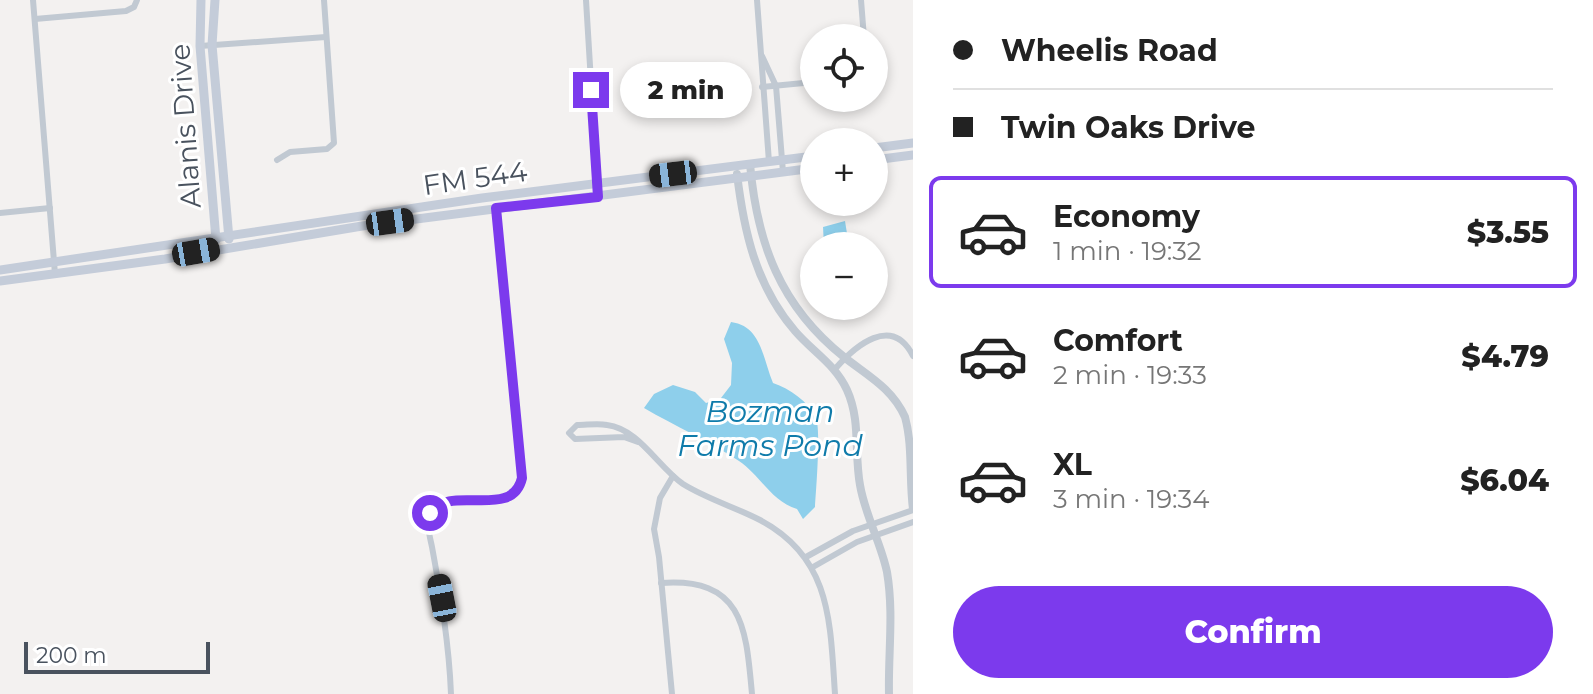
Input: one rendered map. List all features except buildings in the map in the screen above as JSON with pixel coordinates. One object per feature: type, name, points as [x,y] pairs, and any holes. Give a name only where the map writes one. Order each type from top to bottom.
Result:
[{"type":"main road","name":"Alanis Drive","points":[[201,0],[200,46],[216,248]]},
{"type":"main road","name":"Alanis Drive","points":[[215,0],[212,45],[230,247]]},
{"type":"main road","points":[[888,146],[913,143]]},
{"type":"main road","points":[[888,158],[913,155]]},
{"type":"main road","name":"FM 544","points":[[0,281],[215,236],[800,158]]},
{"type":"main road","name":"FM 544","points":[[0,270],[55,269],[165,259],[216,248],[496,208],[800,170]]},
{"type":"street","points":[[33,0],[55,269]]},
{"type":"street","points":[[277,160],[290,152],[333,146],[335,139],[324,0]]},
{"type":"street","points":[[586,0],[598,197]]},
{"type":"street","points":[[757,0],[770,174]]},
{"type":"street","points":[[861,0],[863,24]]},
{"type":"street","points":[[35,19],[126,11],[136,3]]},
{"type":"street","points":[[200,46],[326,37]]},
{"type":"street","points":[[760,49],[776,86],[783,172]]},
{"type":"street","points":[[762,87],[800,83]]},
{"type":"street","points":[[750,164],[761,236],[784,287],[807,321],[845,358],[878,380],[905,417],[910,435],[913,509],[853,531],[806,557]]},
{"type":"street","points":[[736,166],[742,219],[750,249],[770,294],[797,334],[835,369],[853,405],[858,432],[860,488],[885,565],[890,595],[889,694]]},
{"type":"street","points":[[451,694],[442,598],[429,528],[430,513],[434,507],[447,501],[506,498],[517,490],[522,478],[495,197]]},
{"type":"street","points":[[0,213],[50,208]]},
{"type":"street","points":[[770,294],[784,287]]},
{"type":"street","points":[[835,369],[855,347],[868,339],[884,335],[898,340],[913,356]]},
{"type":"street","points":[[638,442],[624,437],[574,439],[569,433],[575,425],[609,425],[625,431],[638,442],[673,476],[778,530],[806,557],[813,567],[828,609],[835,694]]},
{"type":"street","points":[[672,694],[654,529],[660,498],[673,476]]},
{"type":"street","points":[[813,567],[857,542],[913,522]]},
{"type":"street","points":[[661,583],[681,581],[697,584],[713,590],[728,602],[746,633],[752,694]]},
{"type":"water","points":[[845,221],[847,232],[823,232],[823,227]]},
{"type":"water","name":"Bozman Farms Pond","points":[[731,322],[749,330],[755,337],[773,383],[798,396],[816,418],[815,507],[803,519],[797,509],[780,500],[739,461],[644,408],[654,394],[673,385],[695,392],[706,403],[721,398],[731,385],[732,363],[724,339]]},
{"type":"route","points":[[430,513],[434,507],[447,501],[506,498],[520,486],[522,478],[496,208],[598,197],[591,90]]}]
